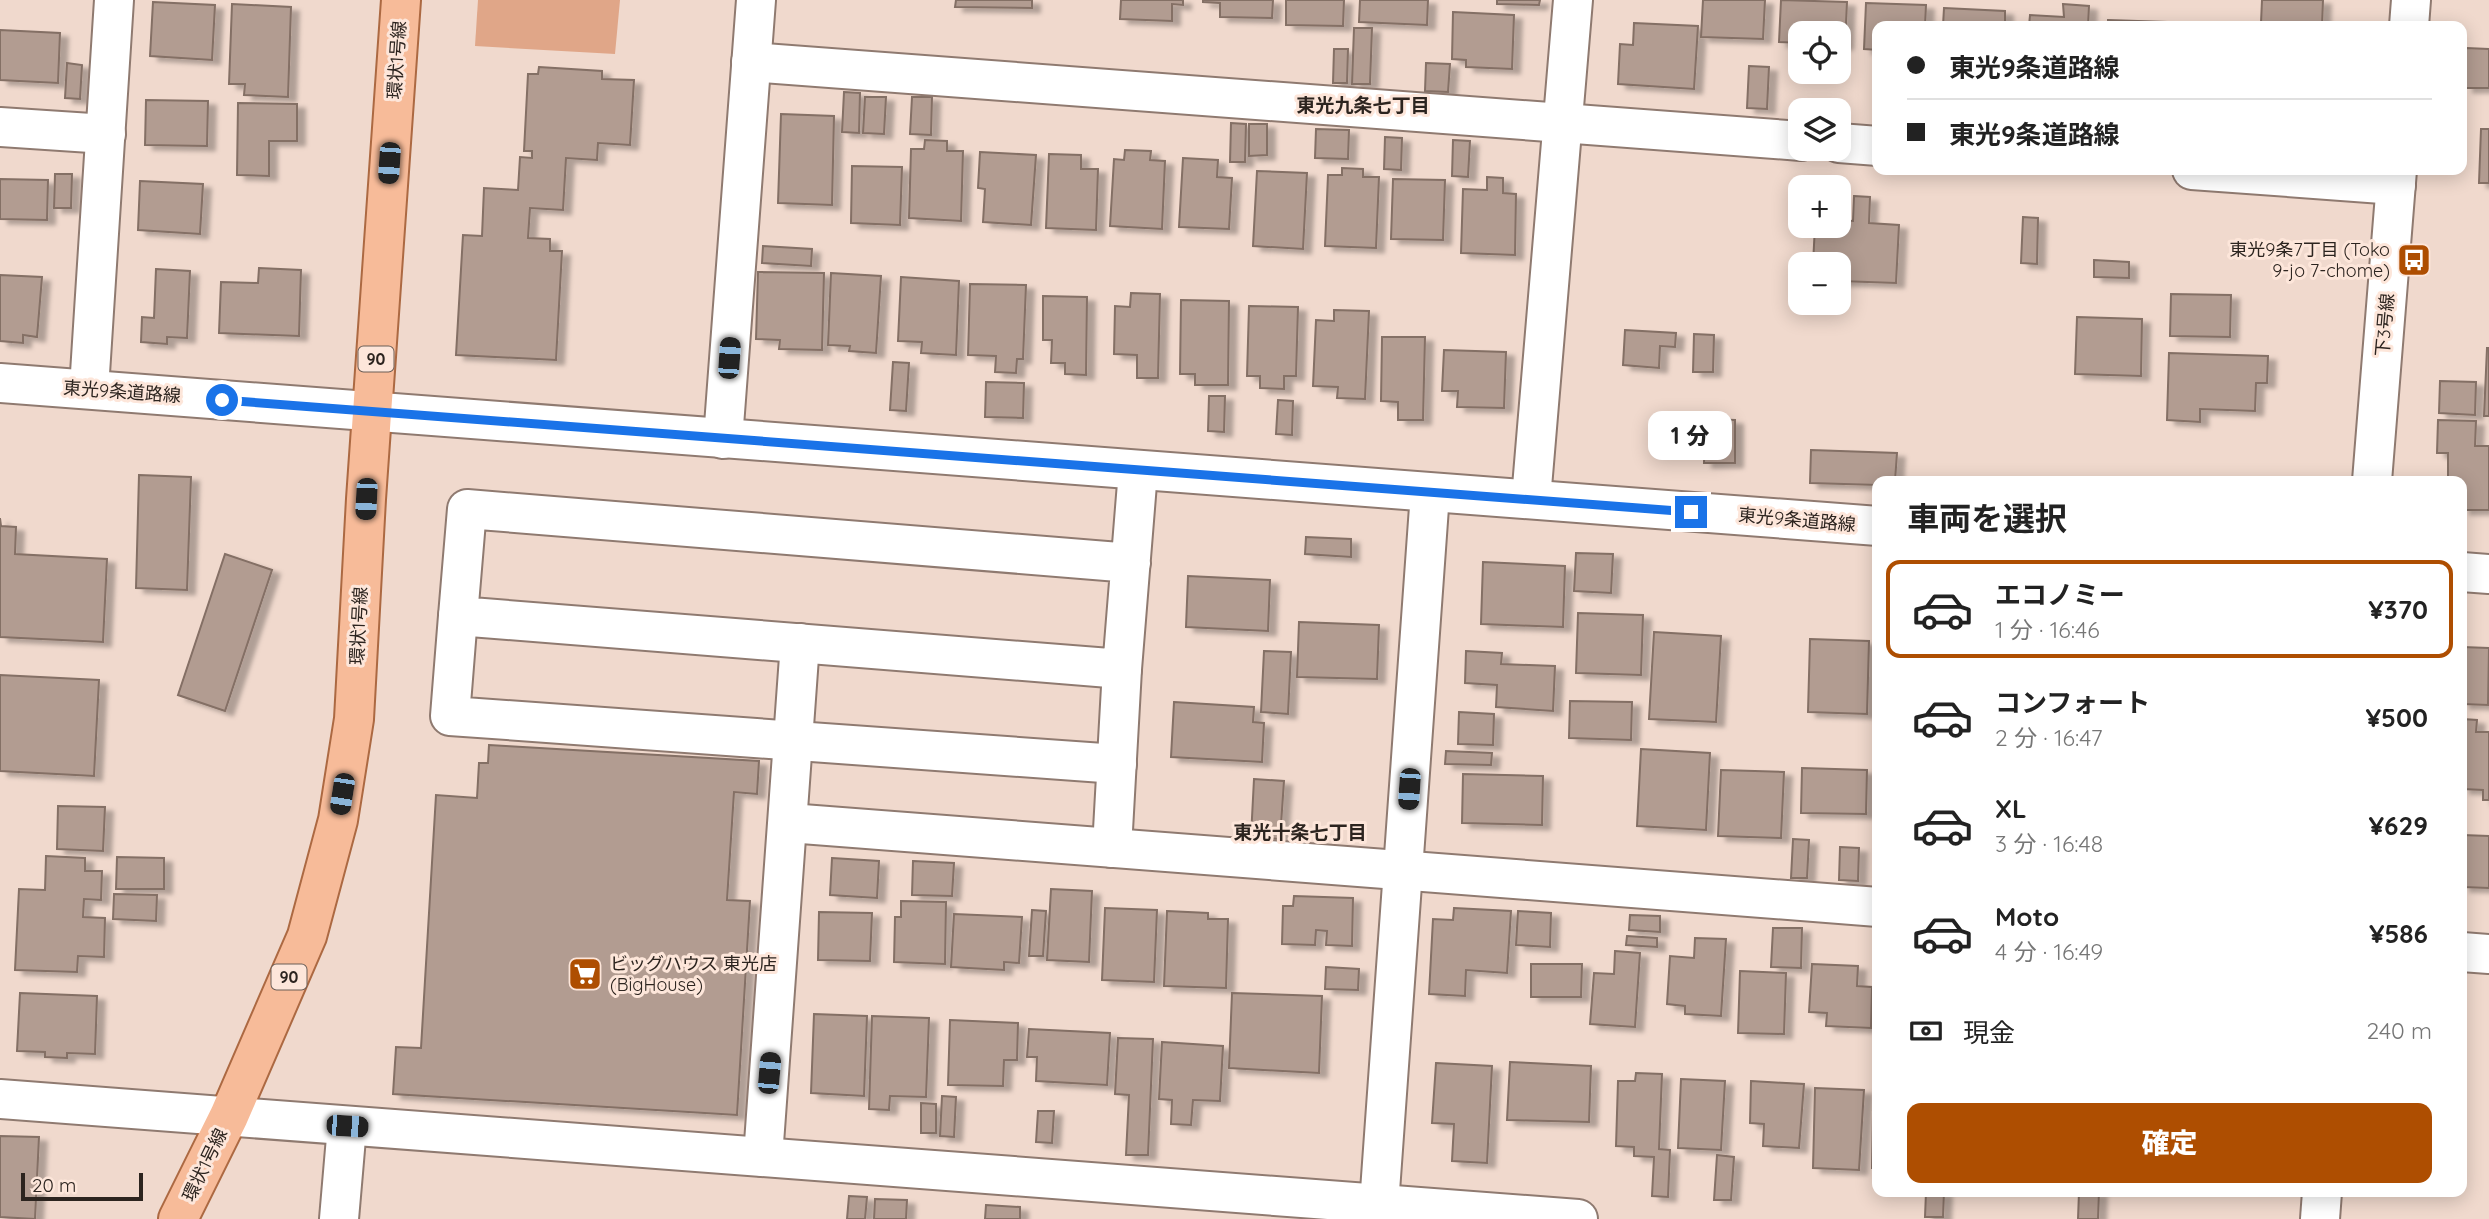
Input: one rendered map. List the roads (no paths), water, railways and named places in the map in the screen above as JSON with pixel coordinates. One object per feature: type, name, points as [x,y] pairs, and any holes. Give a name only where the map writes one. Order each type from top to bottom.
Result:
[{"type":"main road","name":"環状1号線","points":[[178,1219],[229,1116],[307,936],[338,820],[354,719],[372,411],[401,0]]},
{"type":"street","points":[[89,389],[114,0]]},
{"type":"street","points":[[723,439],[756,0]]},
{"type":"street","points":[[1531,499],[1573,0]]},
{"type":"street","points":[[2409,21],[2411,0]]},
{"type":"street","points":[[751,62],[1788,140]]},
{"type":"street","points":[[0,127],[106,134]]},
{"type":"street","points":[[1851,144],[1872,146]]},
{"type":"street","points":[[2338,175],[2397,177]]},
{"type":"street","name":"下3号線","points":[[2372,476],[2397,177]]},
{"type":"street","name":"東光9条道路線","points":[[0,383],[1872,526]]},
{"type":"street","points":[[1112,848],[1122,669],[1138,471]]},
{"type":"street","points":[[1379,1211],[1430,493]]},
{"type":"street","points":[[1117,764],[450,716],[467,509],[1131,563]]},
{"type":"street","points":[[2467,572],[2489,574]]},
{"type":"street","points":[[458,616],[1122,669]]},
{"type":"street","points":[[763,1157],[800,643]]},
{"type":"street","points":[[789,823],[1872,907]]},
{"type":"street","points":[[2467,952],[2489,954]]},
{"type":"street","points":[[0,1099],[763,1157],[1379,1211],[1577,1219]]},
{"type":"street","points":[[338,1219],[347,1126]]},
{"type":"street","points":[[2320,1219],[2322,1197]]},
{"type":"place","name":"東光9条7丁目 (Toko 9-jo 7-chome)","points":[[2414,260]]},
{"type":"place","name":"ビッグハウス 東光店 (BigHouse)","points":[[585,974]]},
{"type":"district","name":"東光九条七丁目","points":[[1363,105]]},
{"type":"district","name":"東光十条七丁目","points":[[1300,832]]}]
